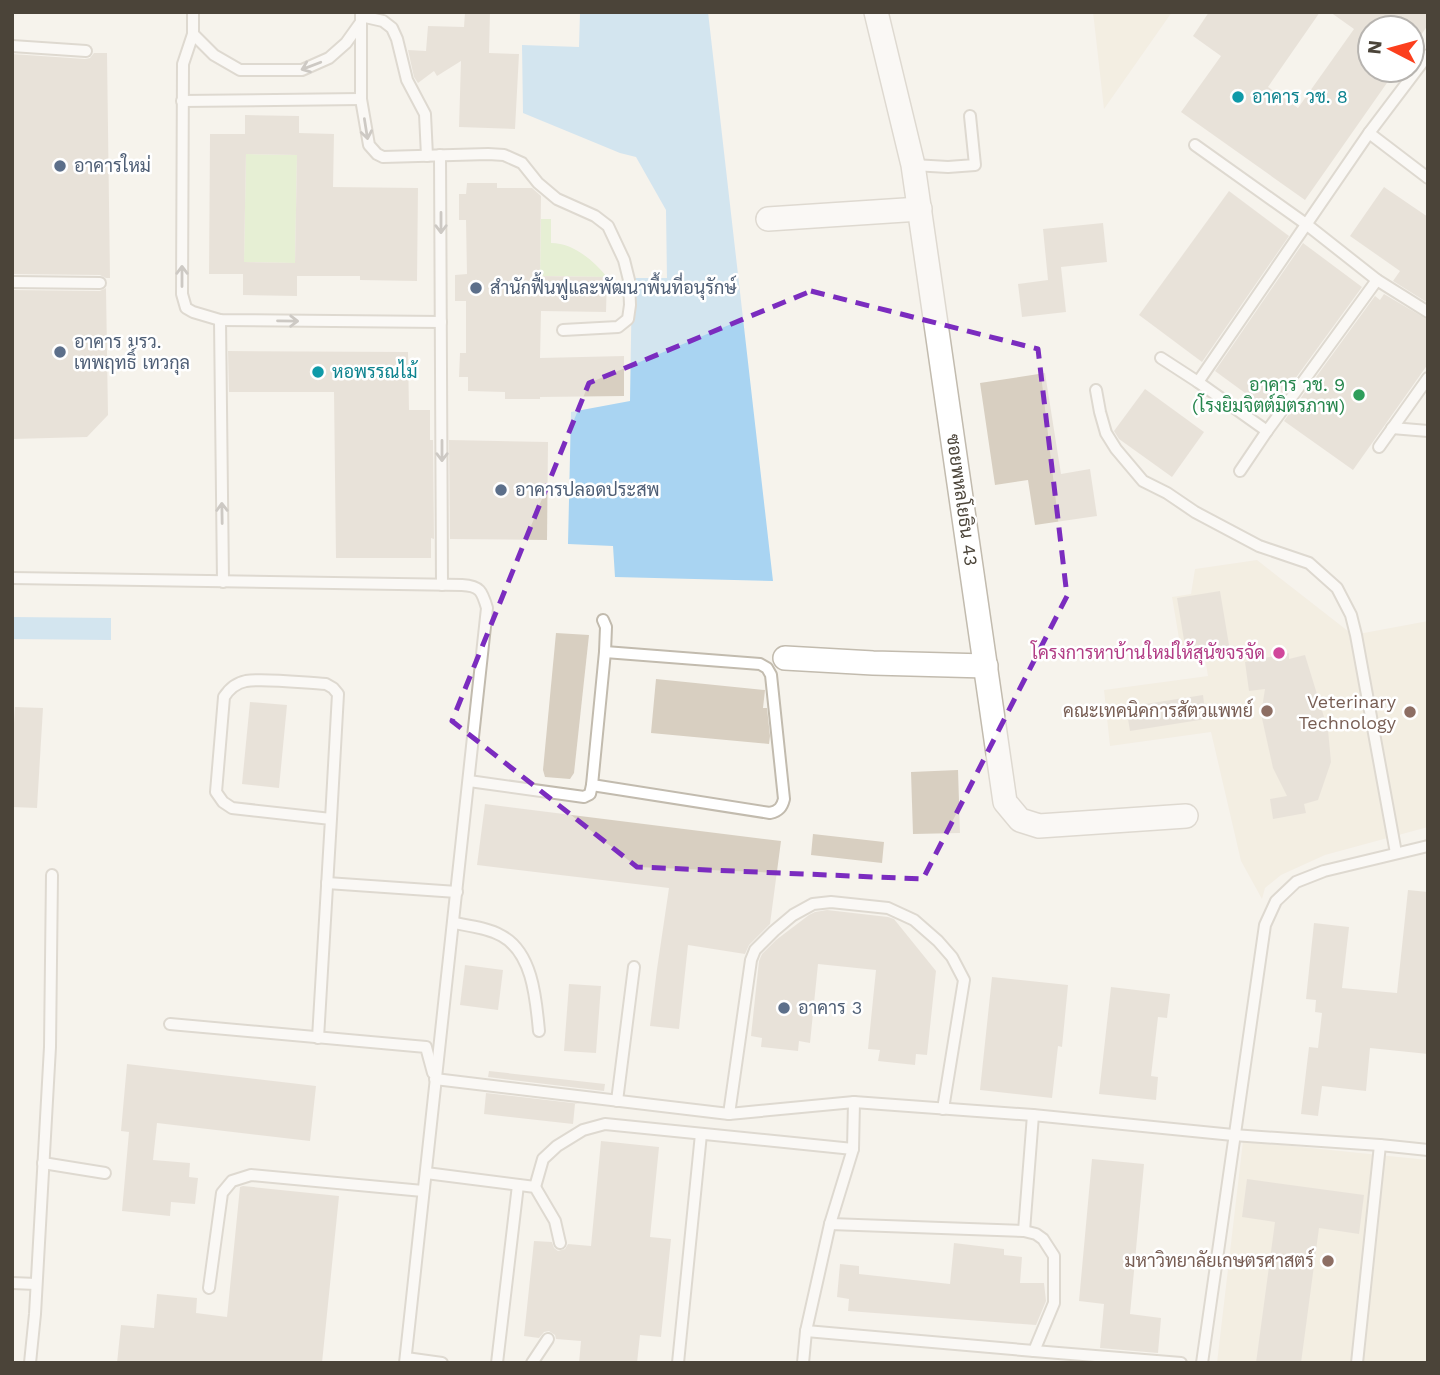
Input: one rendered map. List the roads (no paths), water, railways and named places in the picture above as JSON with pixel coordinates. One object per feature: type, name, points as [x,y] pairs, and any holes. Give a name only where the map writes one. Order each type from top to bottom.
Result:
[{"type":"street","name":"ซอยพหลโยธิน 43","points":[[877,12],[914,165],[1005,802],[1020,820],[1039,827],[1186,816]]},
{"type":"street","points":[[768,219],[920,209]]},
{"type":"street","points":[[785,658],[986,666]]},
{"type":"lane","points":[[193,12],[193,34],[183,64],[182,294],[186,308],[220,320],[441,322]]},
{"type":"lane","points":[[193,34],[215,55],[240,71],[302,70],[329,58],[346,43],[361,17]]},
{"type":"lane","points":[[361,17],[361,99],[369,145],[377,154],[504,155],[522,163],[538,183],[557,199],[595,216],[608,226],[624,260],[629,280],[628,319],[618,327],[564,330]]},
{"type":"lane","points":[[361,17],[383,21],[392,28],[407,80],[425,114],[427,156]]},
{"type":"lane","points":[[12,46],[86,51]]},
{"type":"lane","points":[[1198,382],[1369,133],[1428,55]]},
{"type":"lane","points":[[183,101],[361,99]]},
{"type":"lane","points":[[914,165],[948,167],[975,164],[970,116]]},
{"type":"lane","points":[[1369,133],[1428,178]]},
{"type":"lane","points":[[1195,145],[1306,224],[1377,280],[1428,312]]},
{"type":"lane","points":[[440,155],[442,585]]},
{"type":"lane","points":[[1240,471],[1377,280]]},
{"type":"lane","points":[[12,282],[100,283]]},
{"type":"lane","points":[[220,320],[223,582]]},
{"type":"lane","points":[[1161,358],[1267,431]]},
{"type":"lane","points":[[1378,447],[1428,378]]},
{"type":"lane","points":[[1096,390],[1106,433],[1143,481],[1259,546],[1309,563],[1338,588],[1351,615],[1356,635],[1396,853]]},
{"type":"lane","points":[[1392,428],[1428,431]]},
{"type":"lane","points":[[12,578],[442,585],[473,586],[480,589],[487,608],[406,1360],[442,1363]]},
{"type":"lane","points":[[469,780],[584,797],[590,794],[605,652],[606,627],[603,620]]},
{"type":"lane","points":[[592,785],[771,813],[782,807],[784,799],[771,675],[767,668],[760,664],[605,652]]},
{"type":"lane","points":[[318,1038],[331,819],[338,694],[326,684],[244,681],[229,688],[224,697],[216,792],[223,802],[232,808],[331,819]]},
{"type":"lane","points":[[1202,1363],[1265,925],[1276,901],[1296,882],[1324,871],[1428,846]]},
{"type":"lane","points":[[30,1363],[50,1047],[52,875]]},
{"type":"lane","points":[[327,883],[457,892]]},
{"type":"lane","points":[[729,1114],[751,960],[755,950],[793,915],[813,904],[831,902],[888,908],[914,920],[938,940],[952,957],[964,980],[943,1109]]},
{"type":"lane","points":[[454,923],[503,936],[518,949],[534,985],[539,1031]]},
{"type":"lane","points":[[617,1101],[634,967]]},
{"type":"lane","points":[[170,1024],[426,1047],[435,1079]]},
{"type":"lane","points":[[435,1079],[729,1114],[854,1102],[1428,1150]]},
{"type":"lane","points":[[803,1363],[806,1331],[830,1224],[853,1150],[854,1102]]},
{"type":"lane","points":[[1024,1231],[1034,1115]]},
{"type":"lane","points":[[560,1243],[555,1221],[535,1187],[543,1159],[583,1129],[605,1124],[853,1150]]},
{"type":"lane","points":[[678,1363],[701,1135]]},
{"type":"lane","points":[[1357,1363],[1380,1145]]},
{"type":"lane","points":[[43,1163],[105,1173]]},
{"type":"lane","points":[[426,1173],[535,1187]]},
{"type":"lane","points":[[209,1288],[222,1193],[232,1181],[251,1175],[424,1191]]},
{"type":"lane","points":[[497,1363],[518,1185]]},
{"type":"lane","points":[[830,1224],[1024,1231],[1043,1238],[1054,1256],[1054,1303],[1034,1351]]},
{"type":"lane","points":[[12,1283],[36,1284]]},
{"type":"lane","points":[[806,1331],[1181,1363]]},
{"type":"lane","points":[[532,1363],[548,1339]]},
{"type":"water","points":[[708,12],[773,581],[615,577],[613,546],[568,544],[571,412],[630,401],[632,278],[667,278],[666,210],[636,157],[523,113],[522,45],[579,47],[580,13]]},
{"type":"water","points":[[12,617],[111,618],[111,640],[12,639]]},
{"type":"place","name":"อาคาร วช. 8","points":[[1238,97]]},
{"type":"place","name":"อาคารใหม่","points":[[60,166]]},
{"type":"place","name":"สำนักฟื้นฟูและพัฒนาพื้นที่อนุรักษ์","points":[[476,288]]},
{"type":"place","name":"อาคาร มรว. เทพฤทธิ์ เทวกุล","points":[[60,352]]},
{"type":"place","name":"หอพรรณไม้","points":[[318,372]]},
{"type":"place","name":"อาคาร วช. 9 (โรงยิมจิตต์มิตรภาพ)","points":[[1359,395]]},
{"type":"place","name":"อาคารปลอดประสพ","points":[[501,490]]},
{"type":"place","name":"โครงการหาบ้านใหม่ให้สุนัขจรจัด","points":[[1279,653]]},
{"type":"place","name":"คณะเทคนิคการสัตวแพทย์","points":[[1267,711]]},
{"type":"place","name":"Veterinary Technology","points":[[1410,712]]},
{"type":"place","name":"อาคาร 3","points":[[784,1008]]},
{"type":"place","name":"มหาวิทยาลัยเกษตรศาสตร์","points":[[1328,1261]]}]
